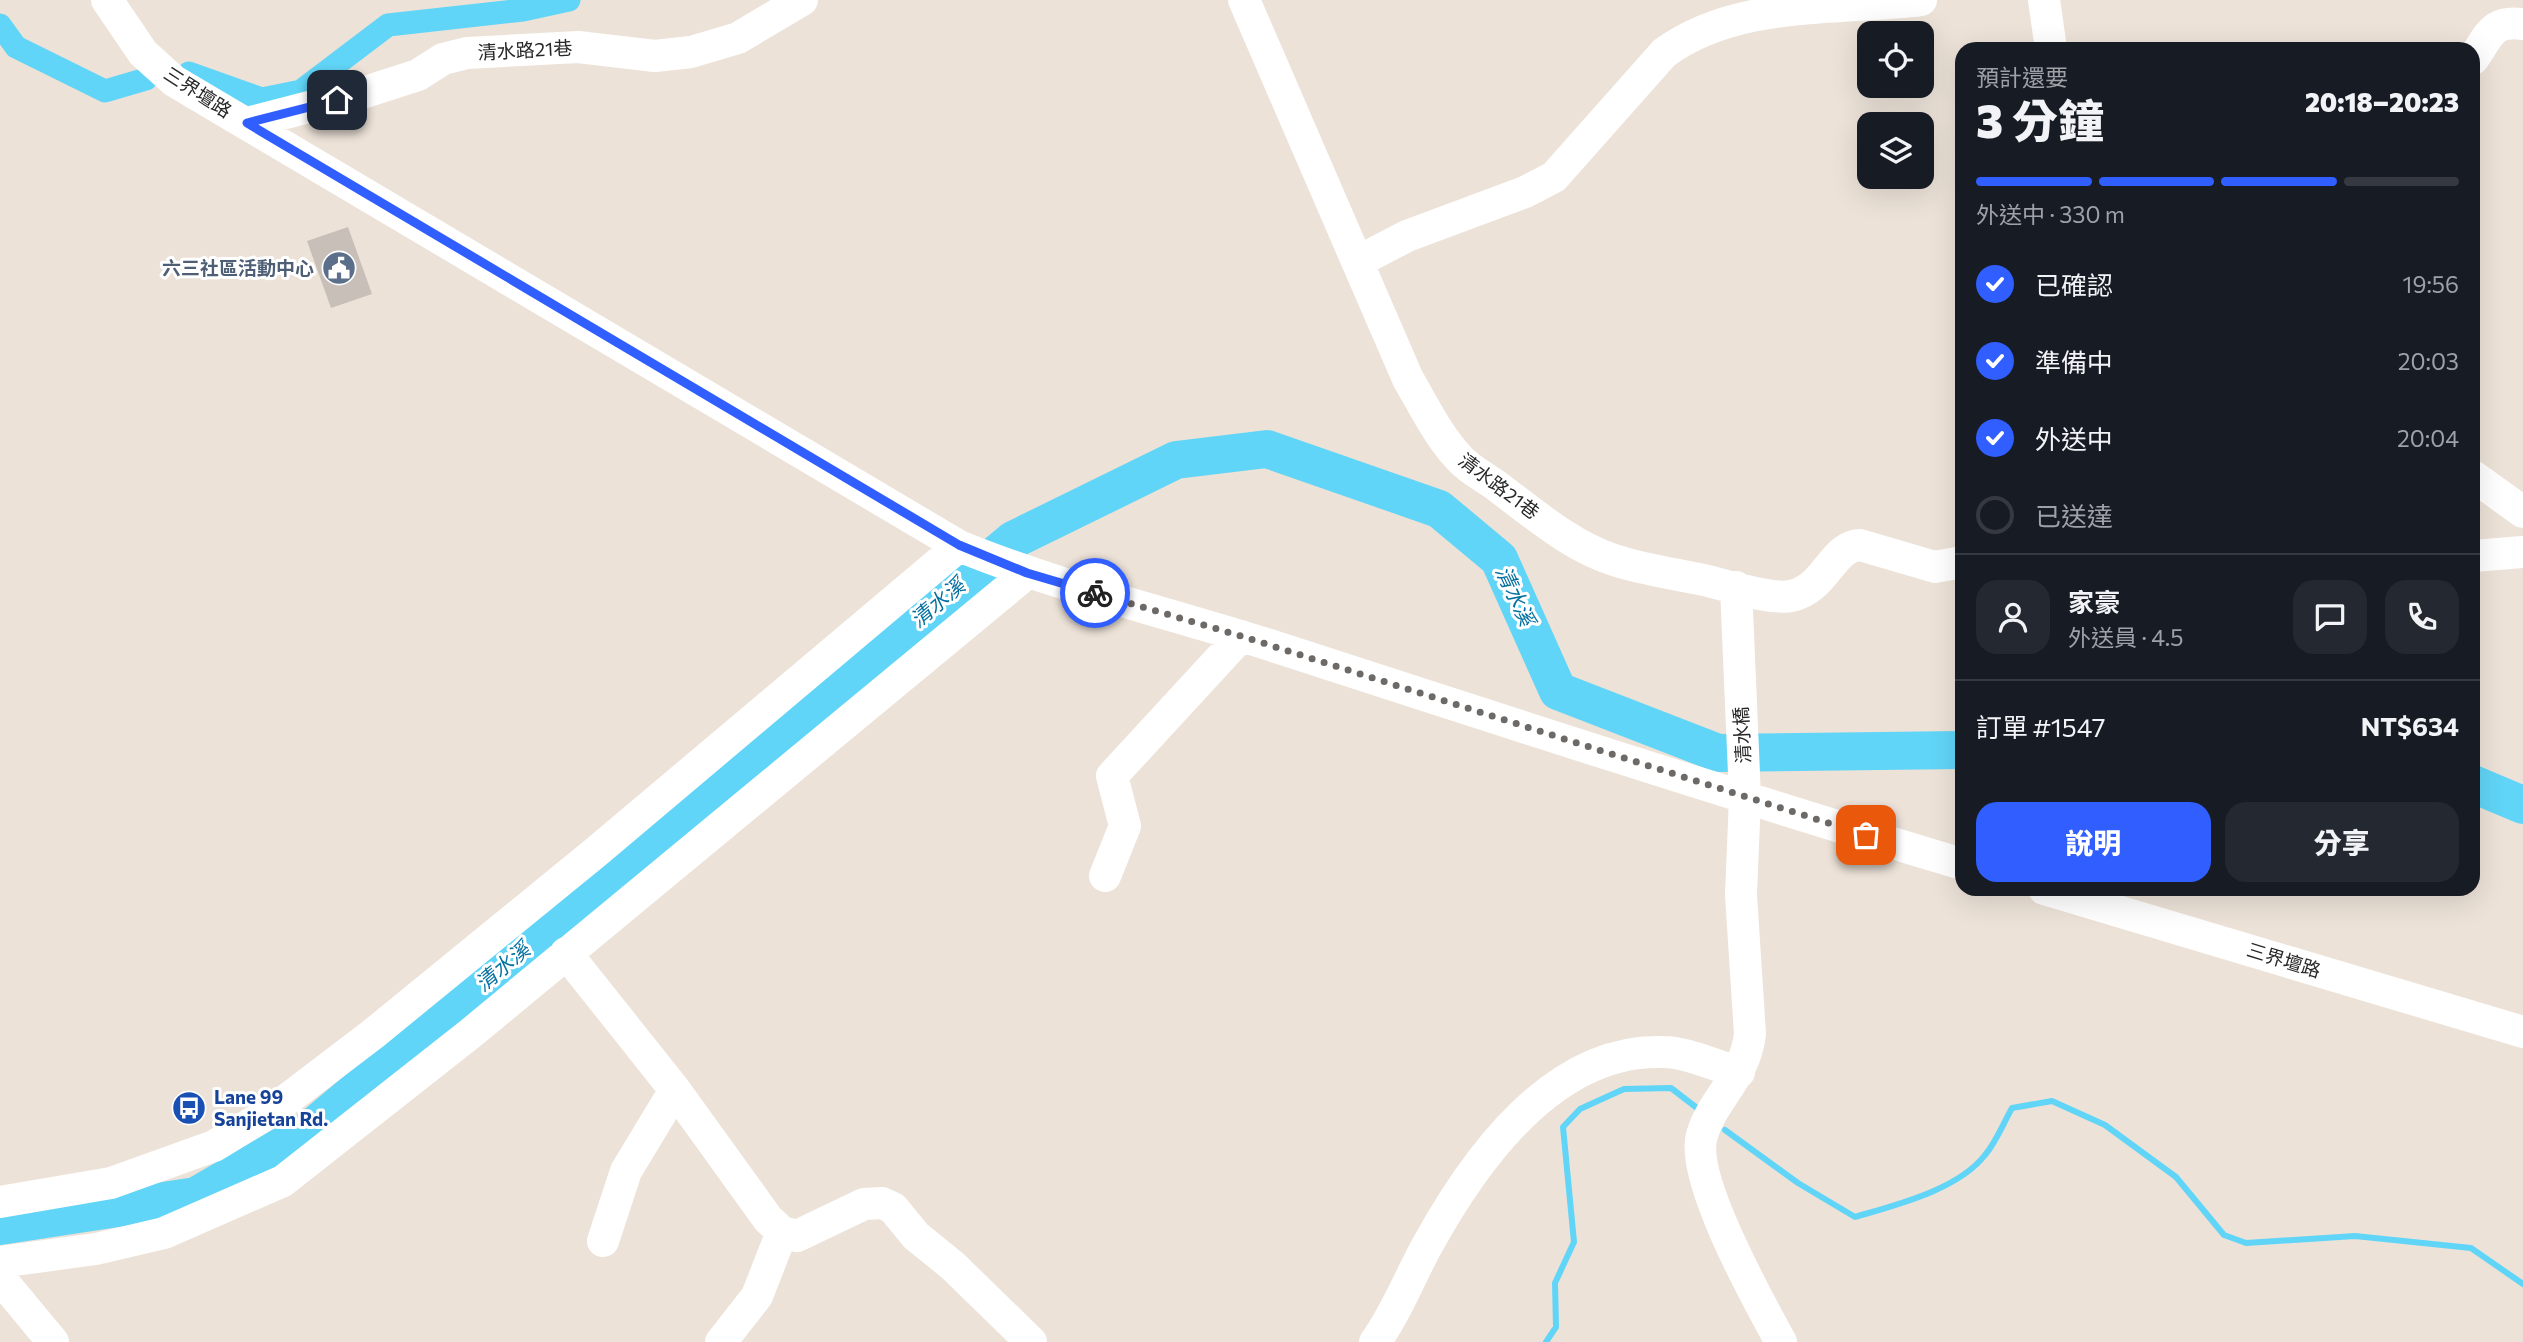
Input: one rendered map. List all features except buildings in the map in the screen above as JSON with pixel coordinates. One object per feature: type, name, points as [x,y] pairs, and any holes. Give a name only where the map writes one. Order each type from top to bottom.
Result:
[{"type":"street","name":"三界壇路","points":[[107,0],[143,53],[174,81],[960,546],[1026,572]]},
{"type":"street","name":"清水路21巷","points":[[247,123],[359,94],[418,75],[443,59],[467,53],[578,47],[655,56],[691,52],[738,38],[802,0]]},
{"type":"street","name":"清水路21巷","points":[[1244,0],[1408,379],[1437,429],[1460,460],[1558,531],[1595,553],[1617,561],[1736,587],[1788,597],[1803,592],[1826,575],[1841,551],[1851,545],[1860,545],[1935,567],[1955,563]]},
{"type":"street","points":[[1359,261],[1407,236],[1525,192],[1554,177],[1664,53],[1684,38],[1712,24],[1838,6],[1921,0]]},
{"type":"street","points":[[2044,0],[2051,42]]},
{"type":"street","points":[[2480,49],[2496,27],[2504,22],[2523,23]]},
{"type":"street","points":[[2480,481],[2523,512]]},
{"type":"street","points":[[0,1202],[111,1183],[214,1146],[272,1111],[373,1034],[596,852],[960,546]]},
{"type":"street","points":[[2480,555],[2523,552]]},
{"type":"street","points":[[53,1342],[4,1283],[0,1265],[96,1249],[164,1233],[283,1181],[328,1148],[566,953],[1026,572],[1241,636],[1745,798],[1955,862]]},
{"type":"street","name":"清水橋","points":[[1736,587],[1745,798],[1741,895],[1751,1034],[1749,1051],[1740,1072],[1703,1133],[1699,1150],[1738,1264],[1781,1342]]},
{"type":"street","points":[[1105,876],[1125,826],[1112,776],[1241,636]]},
{"type":"street","name":"三界壇路","points":[[2068,896],[2523,1031]]},
{"type":"street","points":[[566,953],[675,1090],[768,1219],[782,1232],[797,1236],[864,1204],[882,1203],[893,1208],[916,1236],[953,1266],[1031,1342]]},
{"type":"street","points":[[1375,1342],[1429,1242],[1483,1157],[1506,1130],[1560,1084],[1602,1060],[1635,1052],[1666,1052],[1740,1072]]},
{"type":"street","points":[[603,1241],[626,1171],[675,1090]]},
{"type":"street","points":[[721,1342],[757,1296],[782,1232]]},
{"type":"waterway","points":[[189,73],[262,99],[301,91],[388,25],[523,10],[569,0]]},
{"type":"waterway","points":[[0,25],[16,47],[105,91],[146,79]]},
{"type":"waterway","name":"清水溪","points":[[0,1226],[196,1196],[308,1131],[1013,540],[1176,460],[1267,449],[1439,509],[1499,559],[1558,691],[1718,753],[1955,750]]},
{"type":"waterway","name":"清水溪","points":[[2480,787],[2523,805]]},
{"type":"waterway","points":[[1546,1342],[1556,1327],[1555,1283],[1574,1242],[1563,1127],[1580,1109],[1624,1089],[1671,1088],[1697,1108]]},
{"type":"waterway","points":[[1725,1130],[1798,1183],[1855,1217],[1925,1195],[1959,1178],[1989,1150],[2012,1108],[2052,1101],[2105,1125],[2176,1177],[2224,1235],[2246,1243],[2355,1236],[2471,1248],[2523,1284]]},
{"type":"way so far","points":[[1095,593],[1241,636],[1745,799],[1866,835]]},
{"type":"place","name":"六三社區活動中心","points":[[339,268]]},
{"type":"place","name":"Lane 99 Sanjietan Rd.","points":[[189,1108]]},
{"type":"route","points":[[337,100],[247,123],[959,545],[1027,573],[1095,593]]}]
